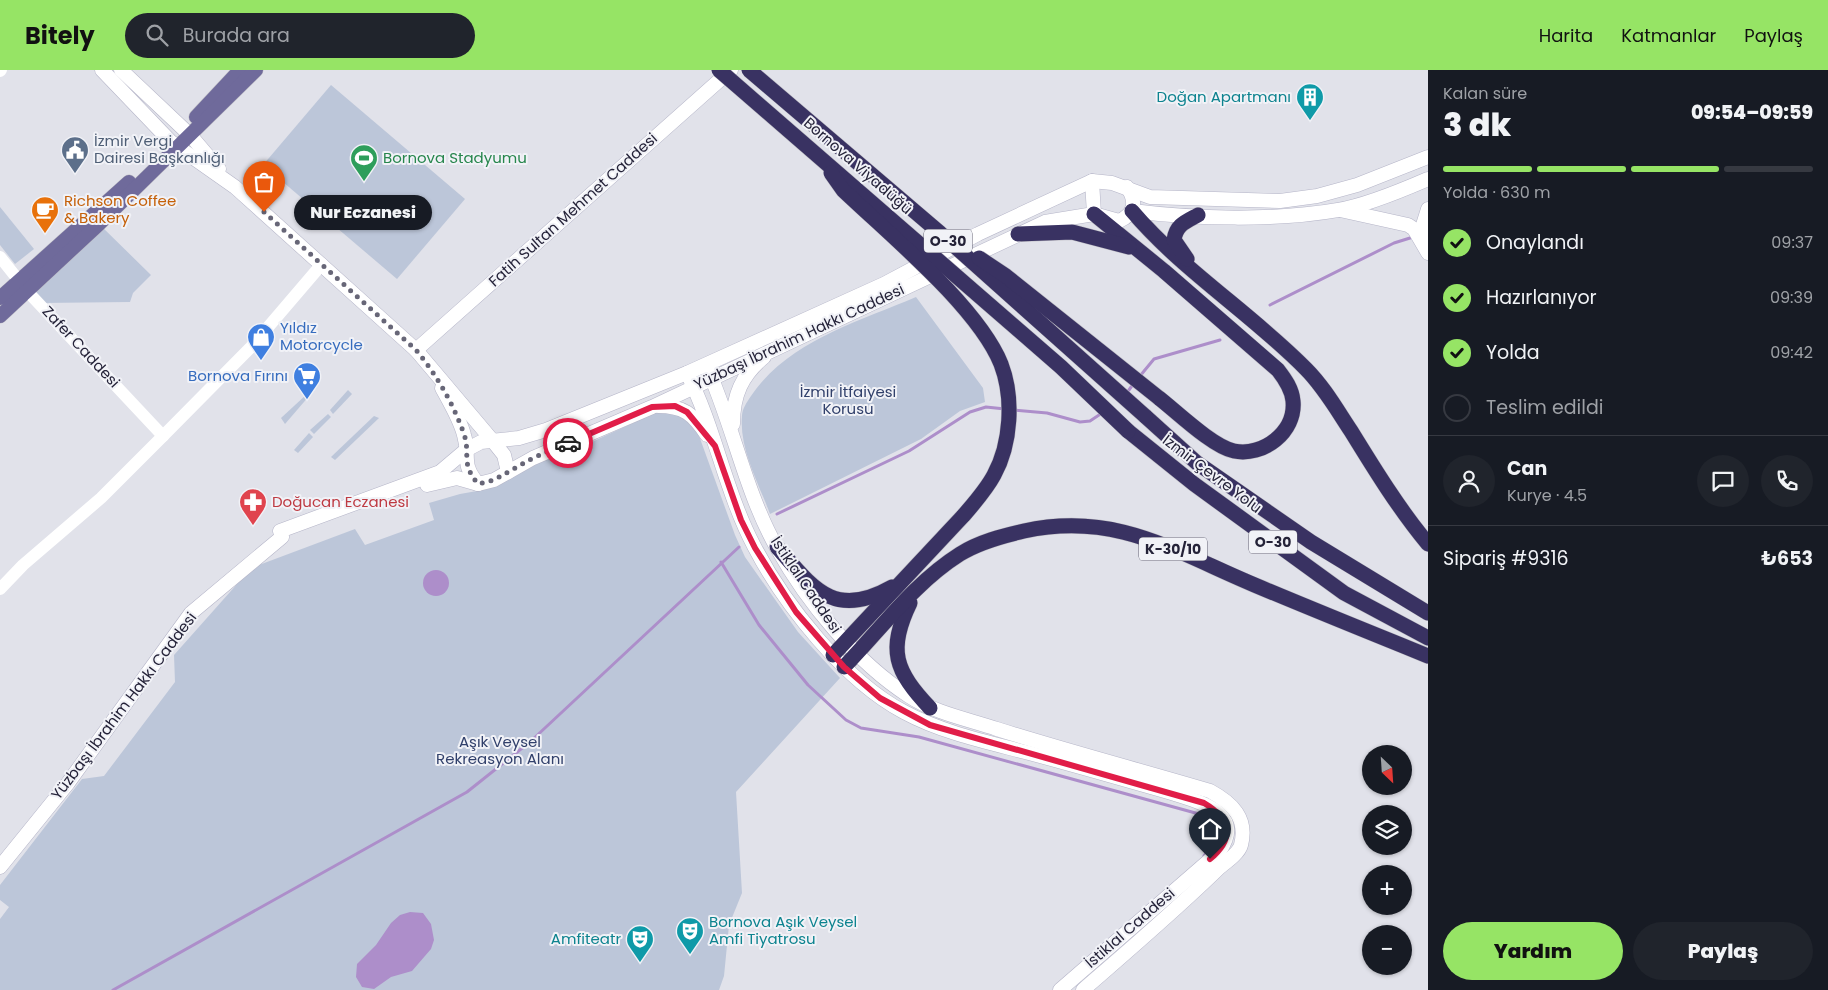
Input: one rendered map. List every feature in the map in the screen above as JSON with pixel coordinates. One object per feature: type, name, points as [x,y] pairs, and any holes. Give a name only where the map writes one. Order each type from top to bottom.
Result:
[{"type":"highway","name":"Bornova Viyadüğü","points":[[719,70],[1061,367],[1128,431]]},
{"type":"highway","name":"Bornova Viyadüğü","points":[[749,70],[940,233],[1145,416]]},
{"type":"highway","points":[[817,154],[843,190],[941,284],[993,348],[1001,365],[1007,386],[1009,415],[1003,453],[994,476],[964,515],[833,655]]},
{"type":"highway","points":[[1132,211],[1171,252],[1308,371],[1340,414],[1408,520],[1428,544]]},
{"type":"highway","points":[[940,233],[1006,276],[1218,444],[1234,451],[1250,452],[1268,446],[1283,434],[1294,402],[1288,383],[1278,370],[1140,250],[1094,214]]},
{"type":"highway","points":[[1198,215],[1180,224],[1175,232],[1174,240],[1204,279]]},
{"type":"highway","points":[[1018,234],[1072,232],[1140,250]]},
{"type":"highway","name":"İzmir Çevre Yolu","points":[[1145,416],[1197,463],[1286,525],[1428,613]]},
{"type":"highway","name":"İzmir Çevre Yolu","points":[[1128,431],[1194,484],[1344,593],[1428,638]]},
{"type":"highway","name":"K-30/10","points":[[857,654],[917,588],[961,553],[984,543],[1039,528],[1079,524],[1120,530],[1155,541],[1335,619],[1428,656]]},
{"type":"highway","points":[[777,548],[808,583],[821,593],[844,602],[870,598],[902,581]]},
{"type":"highway","name":"K-30/10","points":[[917,588],[901,622],[898,633],[897,655],[906,681],[930,708]]},
{"type":"highway","points":[[844,667],[857,654]]},
{"type":"main road","points":[[102,70],[174,144],[234,186],[416,350],[504,455],[508,472]]},
{"type":"main road","points":[[121,70],[187,133],[234,186]]},
{"type":"main road","points":[[187,133],[240,70]]},
{"type":"main road","points":[[0,316],[23,287],[174,144],[256,70]]},
{"type":"main road","name":"Fatih Sultan Mehmet Caddesi","points":[[416,350],[731,70]]},
{"type":"main road","points":[[281,534],[440,472],[466,450],[481,442],[519,438],[546,430],[687,373],[709,371],[884,284],[978,234],[1092,181],[1105,181],[1127,187],[1150,197],[1280,201],[1317,196],[1357,185],[1428,157]]},
{"type":"main road","points":[[1132,211],[1250,218],[1339,210],[1412,186],[1428,178]]},
{"type":"main road","points":[[1092,181],[1094,214],[1119,221],[1132,211],[1134,202],[1127,187]]},
{"type":"main road","points":[[1428,209],[1422,228],[1428,240]]},
{"type":"main road","points":[[1339,210],[1408,225],[1414,229],[1428,253]]},
{"type":"main road","name":"Yüzbaşı İbrahim Hakkı Caddesi","points":[[0,867],[68,783],[191,613],[281,534],[438,482],[457,478],[478,484],[494,480],[533,458],[652,407],[694,386],[709,371],[776,347],[1045,222],[1094,214]]},
{"type":"main road","points":[[0,298],[23,287]]},
{"type":"main road","points":[[733,435],[733,405],[739,386],[758,362],[776,347]]},
{"type":"main road","points":[[431,368],[456,414],[465,436],[467,468],[478,484]]},
{"type":"main road","name":"İstiklal Caddesi","points":[[709,371],[758,505],[777,548],[819,609],[857,654],[908,696],[930,708],[1059,749],[1210,792],[1228,801],[1238,814],[1243,828],[1241,847],[1195,892],[1083,990]]},
{"type":"main road","name":"İstiklal Caddesi","points":[[687,373],[694,386],[741,520],[755,548],[796,612],[844,667],[880,698],[930,725],[1175,794],[1204,803],[1219,812],[1227,830],[1225,842],[1218,852],[1060,990]]},
{"type":"main road","points":[[652,407],[675,406],[687,412],[715,446]]},
{"type":"street","name":"Zafer Caddesi","points":[[0,257],[23,287],[163,436]]},
{"type":"street","points":[[0,589],[23,565],[101,498],[163,436],[251,347],[322,264]]},
{"type":"green space","name":"Bornova Stadyumu","points":[[331,85],[465,199],[397,279],[263,165]]},
{"type":"green space","points":[[0,207],[34,249],[15,264],[0,245]]},
{"type":"green space","points":[[99,224],[151,275],[133,293],[130,302],[41,303],[28,292]]},
{"type":"green space","name":"İzmir İtfaiyesi Korusu","points":[[916,297],[983,388],[985,402],[960,411],[921,439],[770,514],[751,466],[744,441],[742,413],[751,396],[766,377],[804,347],[848,325]]},
{"type":"green space","points":[[348,390],[352,394],[333,414],[330,410]]},
{"type":"green space","points":[[307,394],[310,395],[285,424],[281,418]]},
{"type":"green space","name":"Aşık Veysel Rekreasyon Alanı","points":[[661,410],[679,413],[698,433],[735,535],[745,557],[798,632],[840,678],[736,792],[742,893],[729,925],[724,976],[719,990],[0,990],[0,919],[9,907],[0,900],[0,885],[82,779],[104,776],[175,682],[174,655],[238,583],[259,565],[355,529],[365,545],[434,520],[429,503],[477,491],[552,453],[568,453]]},
{"type":"green space","points":[[328,414],[331,417],[314,434],[310,430]]},
{"type":"green space","points":[[374,416],[379,418],[335,460],[331,457]]},
{"type":"green space","points":[[309,433],[313,437],[298,453],[294,450]]},
{"type":"shaded area","points":[[436,570],[445,574],[449,583],[445,592],[436,596],[427,592],[423,583],[427,574]]},
{"type":"shaded area","points":[[410,912],[423,913],[431,924],[434,940],[431,949],[412,971],[391,977],[374,989],[362,987],[356,977],[357,964],[376,945],[391,923],[400,915]]},
{"type":"waterway","points":[[1270,305],[1394,243],[1410,238]]},
{"type":"waterway","points":[[1140,376],[1154,359],[1220,340]]},
{"type":"waterway","points":[[1126,394],[1134,383]]},
{"type":"waterway","points":[[777,514],[909,451],[970,412],[986,407],[1005,409]]},
{"type":"waterway","points":[[1014,410],[1047,413],[1080,422],[1090,421],[1102,413]]},
{"type":"waterway","points":[[113,990],[467,792],[531,741],[739,547]]},
{"type":"waterway","points":[[721,562],[759,625],[808,685],[846,720],[861,728],[919,737],[1210,817],[1216,828],[1216,837],[1204,856]]},
{"type":"way so far","points":[[264,212],[416,350],[431,368],[456,414],[465,436],[465,461],[470,474],[478,484],[494,480],[533,458],[568,443]]},
{"type":"place","name":"Doğan Apartmanı","points":[[1310,121]]},
{"type":"place","name":"İzmir Vergi Dairesi Başkanlığı","points":[[75,174]]},
{"type":"place","name":"Bornova Stadyumu","points":[[364,182]]},
{"type":"place","name":"Nur Eczanesi","points":[[264,212]]},
{"type":"place","name":"Richson Coffee & Bakery","points":[[45,234]]},
{"type":"place","name":"Yıldız Motorcycle","points":[[261,361]]},
{"type":"place","name":"Bornova Fırını","points":[[307,400]]},
{"type":"place","name":"Doğucan Eczanesi","points":[[253,526]]},
{"type":"place","name":"Bornova Aşık Veysel Amfi Tiyatrosu","points":[[690,955]]},
{"type":"place","name":"Amfiteatr","points":[[640,963]]},
{"type":"route","points":[[568,443],[652,407],[675,406],[687,412],[704,430],[715,446],[741,520],[755,548],[796,612],[844,667],[880,698],[930,725],[1204,803],[1219,812],[1227,830],[1225,842],[1210,859]]}]
